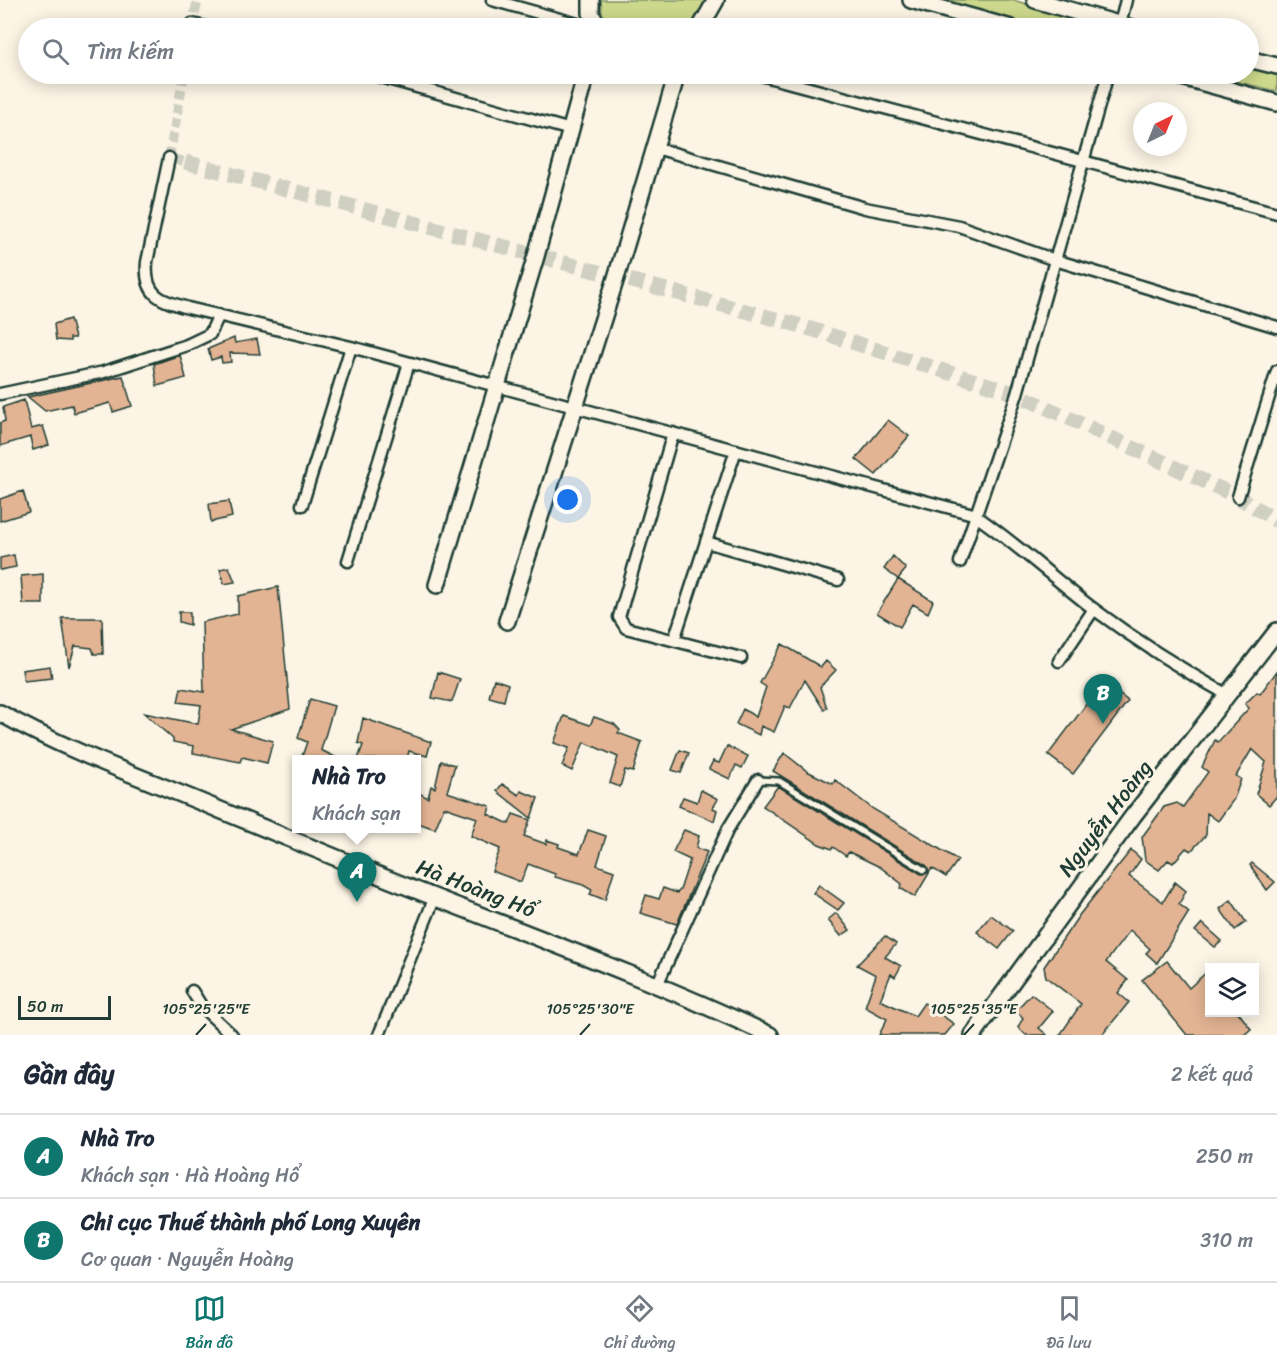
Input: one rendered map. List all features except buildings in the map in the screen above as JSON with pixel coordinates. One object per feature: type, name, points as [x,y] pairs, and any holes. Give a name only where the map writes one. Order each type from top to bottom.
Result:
[{"type":"street","points":[[492,0],[556,18]]},
{"type":"street","points":[[591,0],[593,18]]},
{"type":"street","points":[[706,18],[716,0]]},
{"type":"street","points":[[911,0],[975,18]]},
{"type":"street","points":[[1035,0],[1092,18]]},
{"type":"street","points":[[1125,18],[1126,0]]},
{"type":"street","points":[[1259,62],[1277,66]]},
{"type":"street","points":[[406,84],[571,130]]},
{"type":"street","points":[[437,585],[583,84]]},
{"type":"street","points":[[507,621],[674,84]]},
{"type":"street","points":[[794,84],[1277,213]]},
{"type":"street","points":[[960,562],[1017,394],[1105,84]]},
{"type":"street","points":[[1208,84],[1277,103]]},
{"type":"street","points":[[656,148],[865,208],[959,226],[1055,260],[1277,327]]},
{"type":"street","points":[[169,158],[147,262],[148,284],[153,293],[164,301],[497,385],[975,516],[1015,543],[1094,609],[1179,668],[1226,694]]},
{"type":"street","points":[[0,394],[104,372],[187,345],[210,334],[219,315]]},
{"type":"street","points":[[302,505],[351,347]]},
{"type":"street","points":[[348,561],[409,363]]},
{"type":"street","points":[[1238,497],[1277,371]]},
{"type":"street","points":[[673,433],[619,617],[626,628],[741,658]]},
{"type":"street","points":[[674,640],[736,450]]},
{"type":"street","points":[[706,542],[838,580]]},
{"type":"street","points":[[1059,661],[1094,609]]},
{"type":"street","name":"Nguyễn Hoàng","points":[[973,1035],[1226,694],[1277,631]]},
{"type":"street","name":"Hà Hoàng Hổ","points":[[0,713],[54,740],[435,897],[657,985],[770,1035]]},
{"type":"street","points":[[657,985],[728,829],[758,780]]},
{"type":"street","points":[[379,1035],[435,897]]},
{"type":"street","points":[[192,991],[202,1007],[232,1035]]},
{"type":"lane","points":[[758,780],[779,781],[924,870]]},
{"type":"green space","points":[[601,0],[711,0],[700,18],[605,18],[602,13]]},
{"type":"green space","points":[[932,0],[1013,0],[1074,18],[998,18]]},
{"type":"green space","points":[[1259,66],[1277,71],[1277,91],[1247,84],[1259,84]]},
{"type":"tunnel","points":[[194,18],[198,0]]},
{"type":"tunnel","points":[[182,84],[169,158],[185,162]]},
{"type":"tunnel","points":[[185,162],[798,325],[1017,394],[1238,497],[1277,521]]},
{"type":"place","name":"Chi cục Thuế thành phố Long Xuyên","points":[[1103,724]]},
{"type":"place","name":"Nhà Tro","points":[[357,902]]}]
